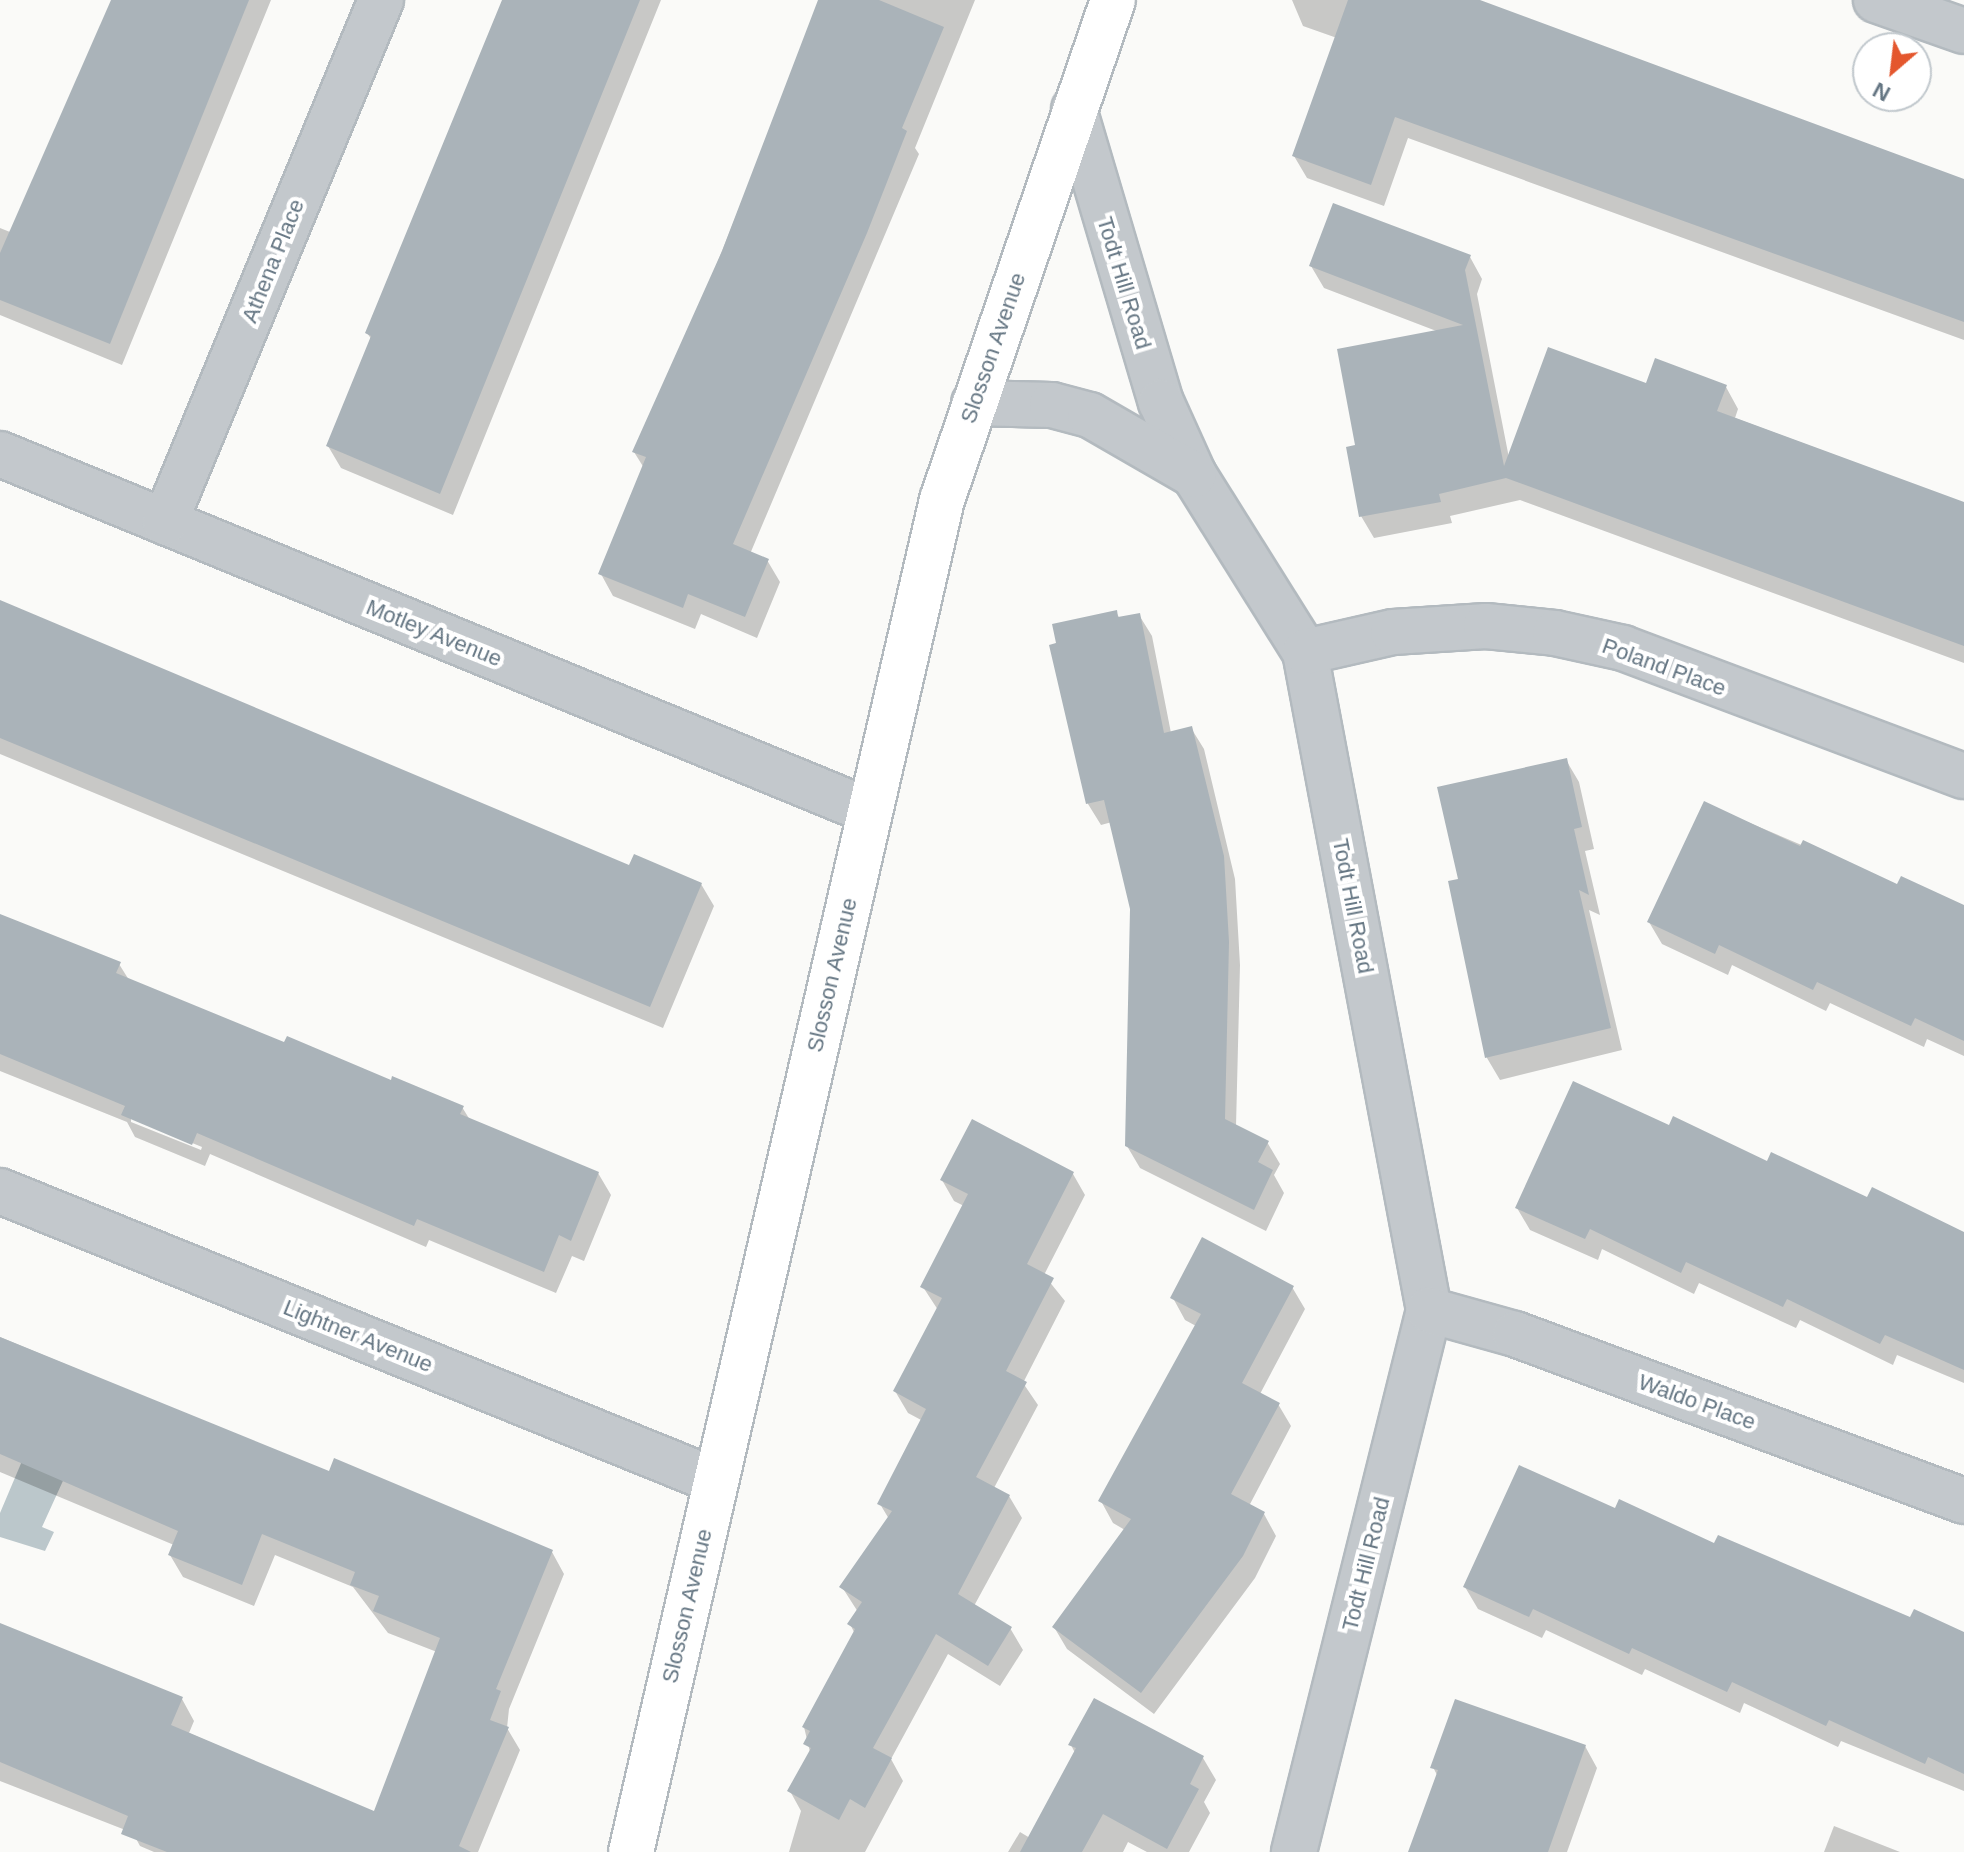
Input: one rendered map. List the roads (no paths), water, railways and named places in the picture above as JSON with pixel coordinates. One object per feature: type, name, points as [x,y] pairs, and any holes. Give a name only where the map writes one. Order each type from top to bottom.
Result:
[{"type":"street","name":"Athena Place","points":[[165,522],[381,0]]},
{"type":"street","points":[[1074,109],[1113,0]]},
{"type":"street","points":[[1876,0],[1964,31]]},
{"type":"street","name":"Slosson Avenue","points":[[631,1852],[942,500],[1074,109]]},
{"type":"street","name":"Todt Hill Road","points":[[1074,109],[1128,304],[1161,402],[1194,475],[1305,652],[1429,1310],[1294,1852]]},
{"type":"street","points":[[974,403],[1052,405],[1090,415],[1194,475]]},
{"type":"street","name":"Motley Avenue","points":[[0,454],[869,811]]},
{"type":"street","name":"Poland Place","points":[[1305,652],[1393,632],[1486,626],[1555,633],[1623,648],[1964,776]]},
{"type":"street","name":"Lightner Avenue","points":[[0,1191],[716,1481]]},
{"type":"street","name":"Waldo Place","points":[[1429,1310],[1515,1334],[1964,1501]]}]
